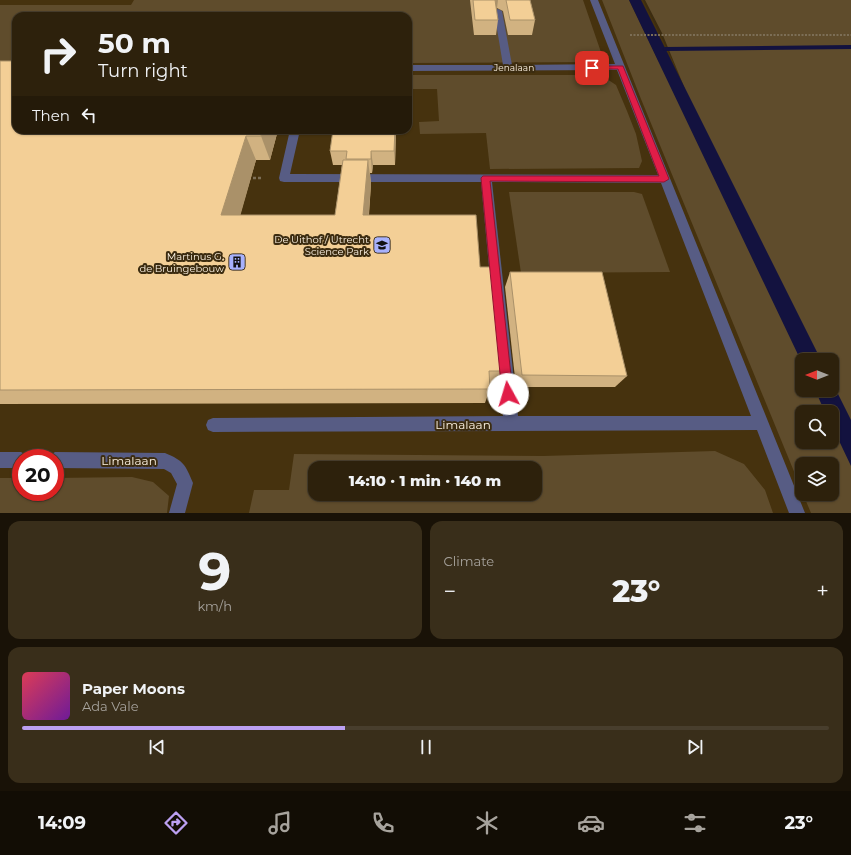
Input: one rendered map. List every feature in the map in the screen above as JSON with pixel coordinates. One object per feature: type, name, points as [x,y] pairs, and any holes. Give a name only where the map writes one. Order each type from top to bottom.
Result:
[{"type":"street","points":[[594,0],[797,513]]},
{"type":"street","points":[[498,11],[508,68]]},
{"type":"street","name":"Jenalaan","points":[[412,68],[620,68]]},
{"type":"street","points":[[294,134],[284,178],[664,179]]},
{"type":"street","points":[[486,178],[511,424]]},
{"type":"street","name":"Limalaan","points":[[213,425],[761,423]]},
{"type":"street","points":[[0,460],[12,460]]},
{"type":"street","name":"Limalaan","points":[[64,460],[164,461],[177,467],[185,483],[177,513]]},
{"type":"path","points":[[646,35],[851,35]]},
{"type":"path","points":[[244,178],[284,178]]},
{"type":"shaded area","name":"De Uithof / Utrecht Science Park","points":[[0,0],[643,0],[817,353],[795,353],[795,397],[833,397],[834,405],[795,405],[795,449],[839,449],[839,435],[851,513],[0,513]]},
{"type":"shaded area","points":[[134,0],[583,0],[603,58],[596,62],[412,63],[412,12],[12,12],[12,63],[0,63],[0,5],[131,5]]},
{"type":"shaded area","points":[[602,0],[629,0],[659,62],[685,89],[662,33],[645,0],[851,0],[851,513],[811,513],[806,501],[839,501],[839,457],[795,457],[795,474],[641,99]]},
{"type":"shaded area","points":[[629,0],[641,0],[818,353],[797,353]]},
{"type":"shaded area","points":[[412,75],[601,75],[616,85],[636,134],[642,161],[639,168],[490,169],[486,133],[420,134],[419,122],[439,121],[437,89],[412,89]]},
{"type":"shaded area","points":[[509,192],[634,192],[642,194],[670,272],[521,273]]},
{"type":"shaded area","points":[[839,396],[851,420],[851,466],[839,441],[839,405],[822,405],[818,397]]},
{"type":"shaded area","points":[[715,451],[744,464],[765,490],[773,513],[249,513],[254,490],[289,490],[294,454],[543,456]]},
{"type":"shaded area","points":[[132,477],[153,482],[169,496],[167,513],[0,513],[0,478],[12,478],[12,501],[64,501],[64,478]]},
{"type":"building","points":[[473,0],[495,0],[498,20],[475,20]]},
{"type":"building","points":[[506,0],[530,0],[535,20],[510,20]]},
{"type":"building","name":"Martinus G. de Bruingebouw","points":[[0,61],[12,61],[12,134],[262,134],[261,136],[246,136],[221,215],[335,215],[343,160],[368,160],[363,215],[476,215],[480,267],[494,267],[505,371],[489,371],[490,389],[0,390]]},
{"type":"building","points":[[332,134],[395,134],[394,151],[371,151],[371,159],[346,159],[347,151],[330,151]]},
{"type":"building","points":[[510,272],[602,272],[627,376],[522,375]]},
{"type":"waterway","points":[[665,49],[851,47]]},
{"type":"place","name":"De Uithof / Utrecht Science Park","points":[[382,245]]},
{"type":"place","name":"Martinus G. de Bruingebouw","points":[[237,262]]},
{"type":"route","points":[[508,394],[486,178],[664,179],[620,68],[592,68]]}]
